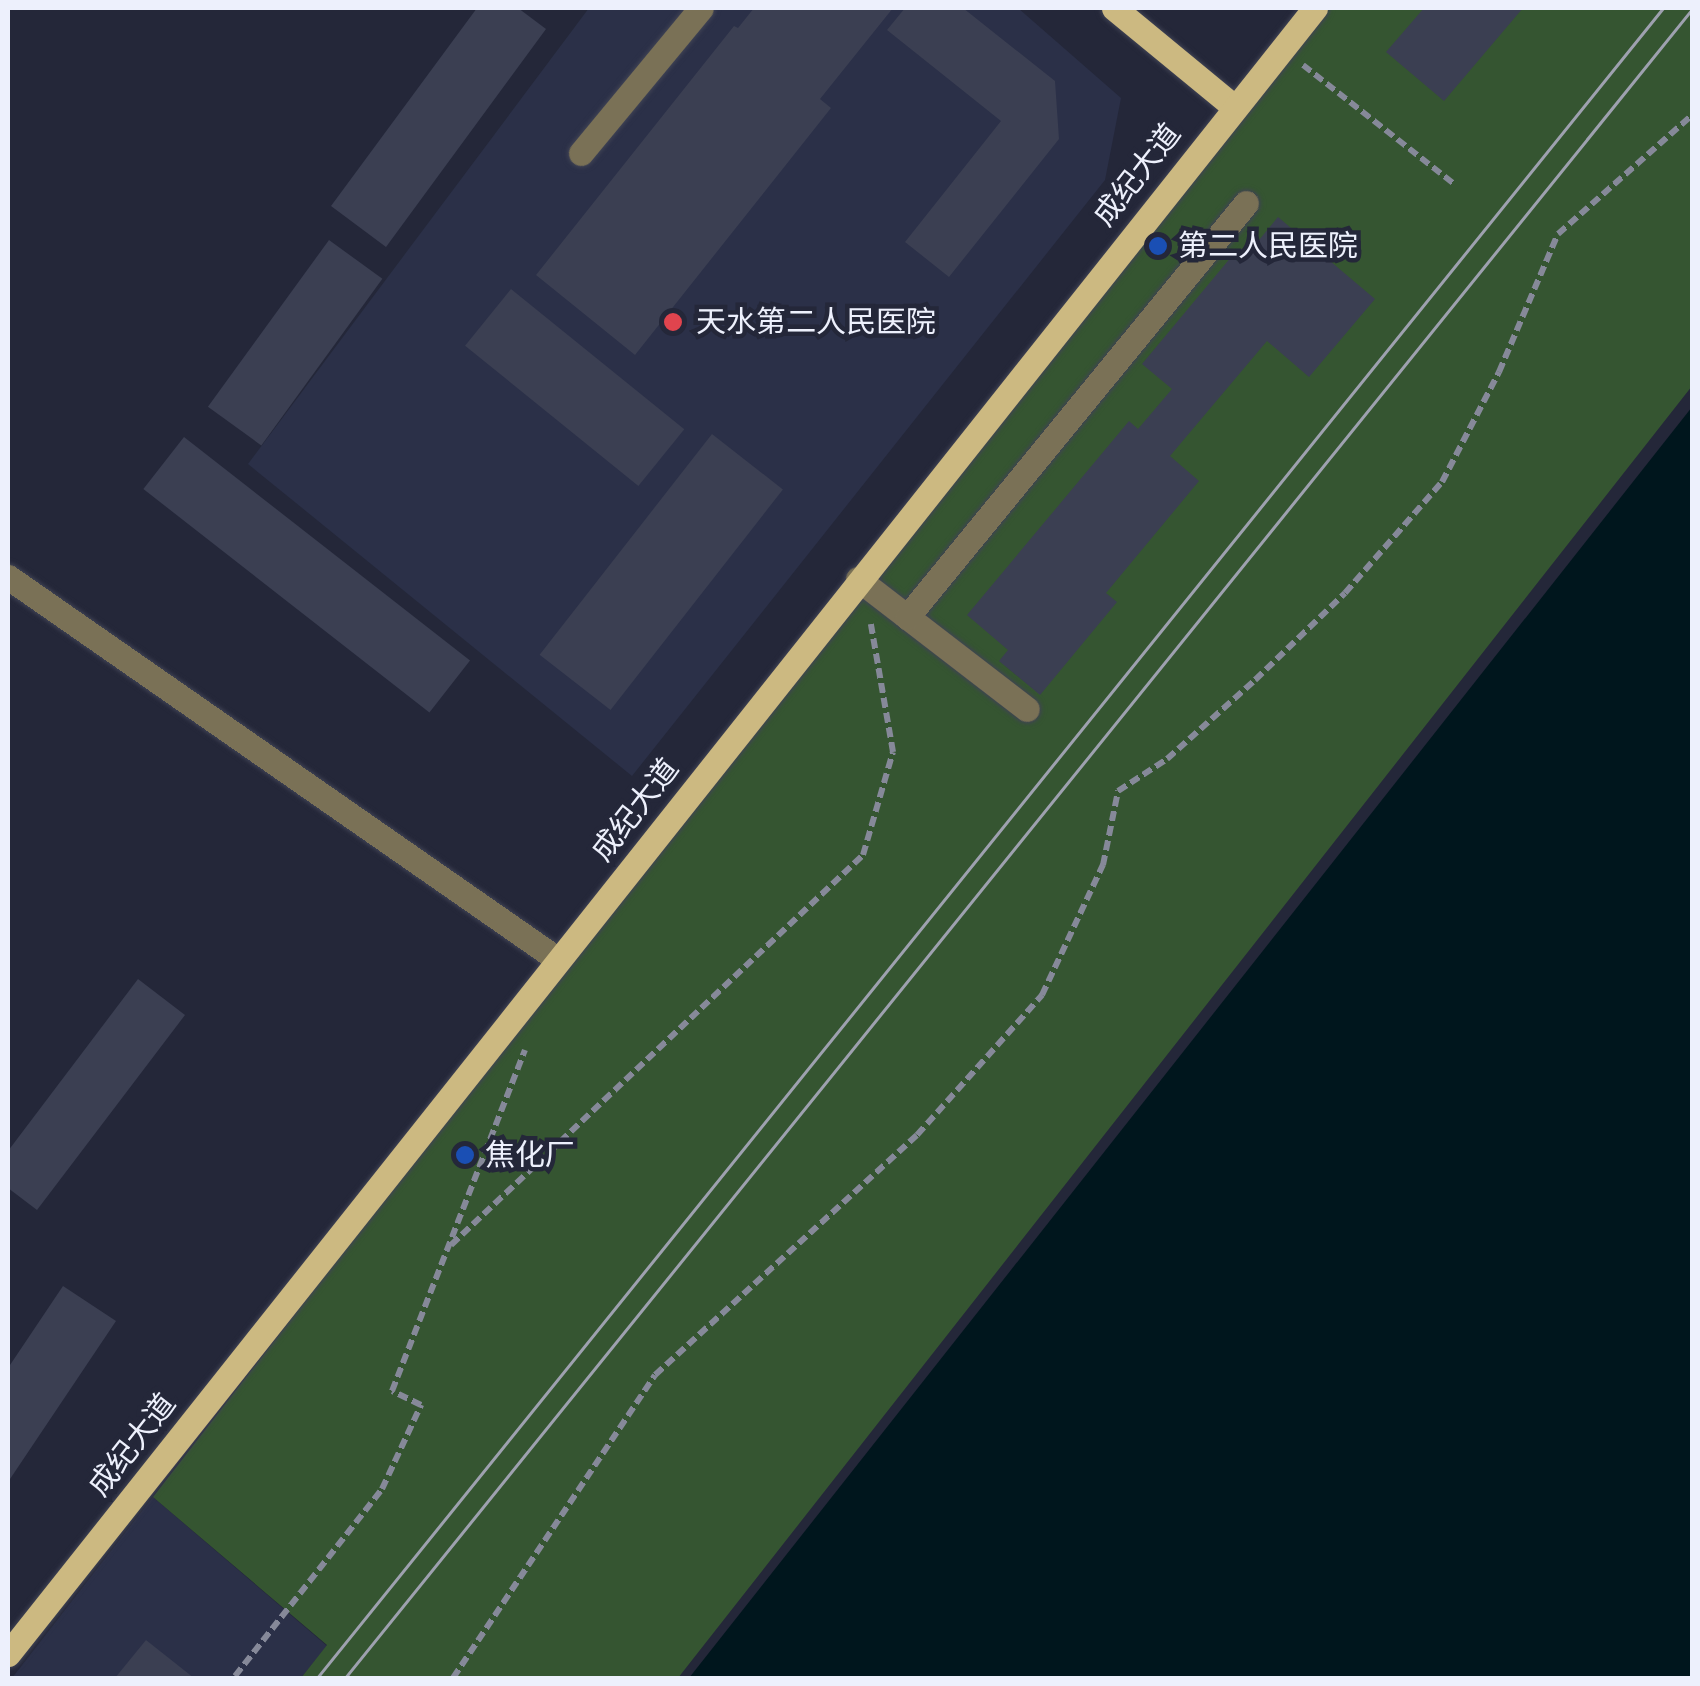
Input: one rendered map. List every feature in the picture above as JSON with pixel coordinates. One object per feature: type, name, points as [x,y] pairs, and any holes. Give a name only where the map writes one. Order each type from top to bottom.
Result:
[{"type":"main road","points":[[1114,8],[1233,106]]},
{"type":"main road","name":"成纪大道","points":[[8,1654],[1233,106],[1315,8]]},
{"type":"street","points":[[581,153],[701,8]]},
{"type":"street","points":[[907,617],[1246,203]]},
{"type":"street","points":[[8,576],[558,959]]},
{"type":"street","points":[[858,579],[1027,709]]},
{"type":"path","points":[[1282,48],[1454,184]]},
{"type":"path","points":[[453,1678],[655,1375],[917,1135],[1042,995],[1103,865],[1118,791],[1167,758],[1268,668],[1345,593],[1442,482],[1499,372],[1558,234],[1692,115]]},
{"type":"path","points":[[451,1245],[863,855],[893,752],[873,631],[858,579]]},
{"type":"path","points":[[235,1676],[382,1489],[421,1405],[392,1391],[531,1034]]},
{"type":"shaded area","name":"天水第二人民医院","points":[[589,8],[1018,8],[1121,98],[1105,180],[632,776],[248,464]]},
{"type":"shaded area","points":[[1692,407],[1692,1678],[689,1678]]},
{"type":"shaded area","points":[[153,1497],[327,1646],[301,1678],[12,1678]]},
{"type":"green space","points":[[1320,8],[1692,8],[1692,386],[678,1678],[301,1678],[327,1645],[153,1497],[1233,106]]},
{"type":"building","points":[[477,8],[518,8],[546,29],[386,247],[331,206]]},
{"type":"building","points":[[754,8],[893,8],[820,99],[831,108],[635,355],[536,275],[734,26],[738,28]]},
{"type":"building","points":[[905,8],[963,8],[1055,81],[1059,139],[949,277],[905,242],[1001,121],[887,30]]},
{"type":"building","points":[[1424,8],[1523,8],[1444,101],[1386,52]]},
{"type":"building","points":[[1278,217],[1375,299],[1309,377],[1267,341],[1170,456],[1199,481],[1106,593],[1117,602],[1040,695],[999,661],[1008,650],[967,615],[1129,421],[1138,429],[1172,389],[1142,364],[1232,256],[1240,263]]},
{"type":"building","points":[[329,240],[382,279],[261,445],[208,407]]},
{"type":"building","points":[[511,289],[684,429],[638,486],[465,346]]},
{"type":"building","points":[[712,434],[783,489],[611,710],[540,655]]},
{"type":"building","points":[[184,437],[470,660],[429,712],[143,489]]},
{"type":"building","points":[[138,979],[185,1015],[37,1210],[8,1188],[8,1151]]},
{"type":"building","points":[[63,1286],[116,1321],[8,1482],[8,1368]]},
{"type":"building","points":[[146,1640],[194,1678],[115,1678]]},
{"type":"tram line","points":[[317,1678],[1663,8]]},
{"type":"tram line","points":[[345,1678],[1692,9]]},
{"type":"place","name":"第二人民医院","points":[[1158,246]]},
{"type":"place","name":"天水第二人民医院","points":[[673,322]]},
{"type":"place","name":"焦化厂","points":[[465,1155]]}]
